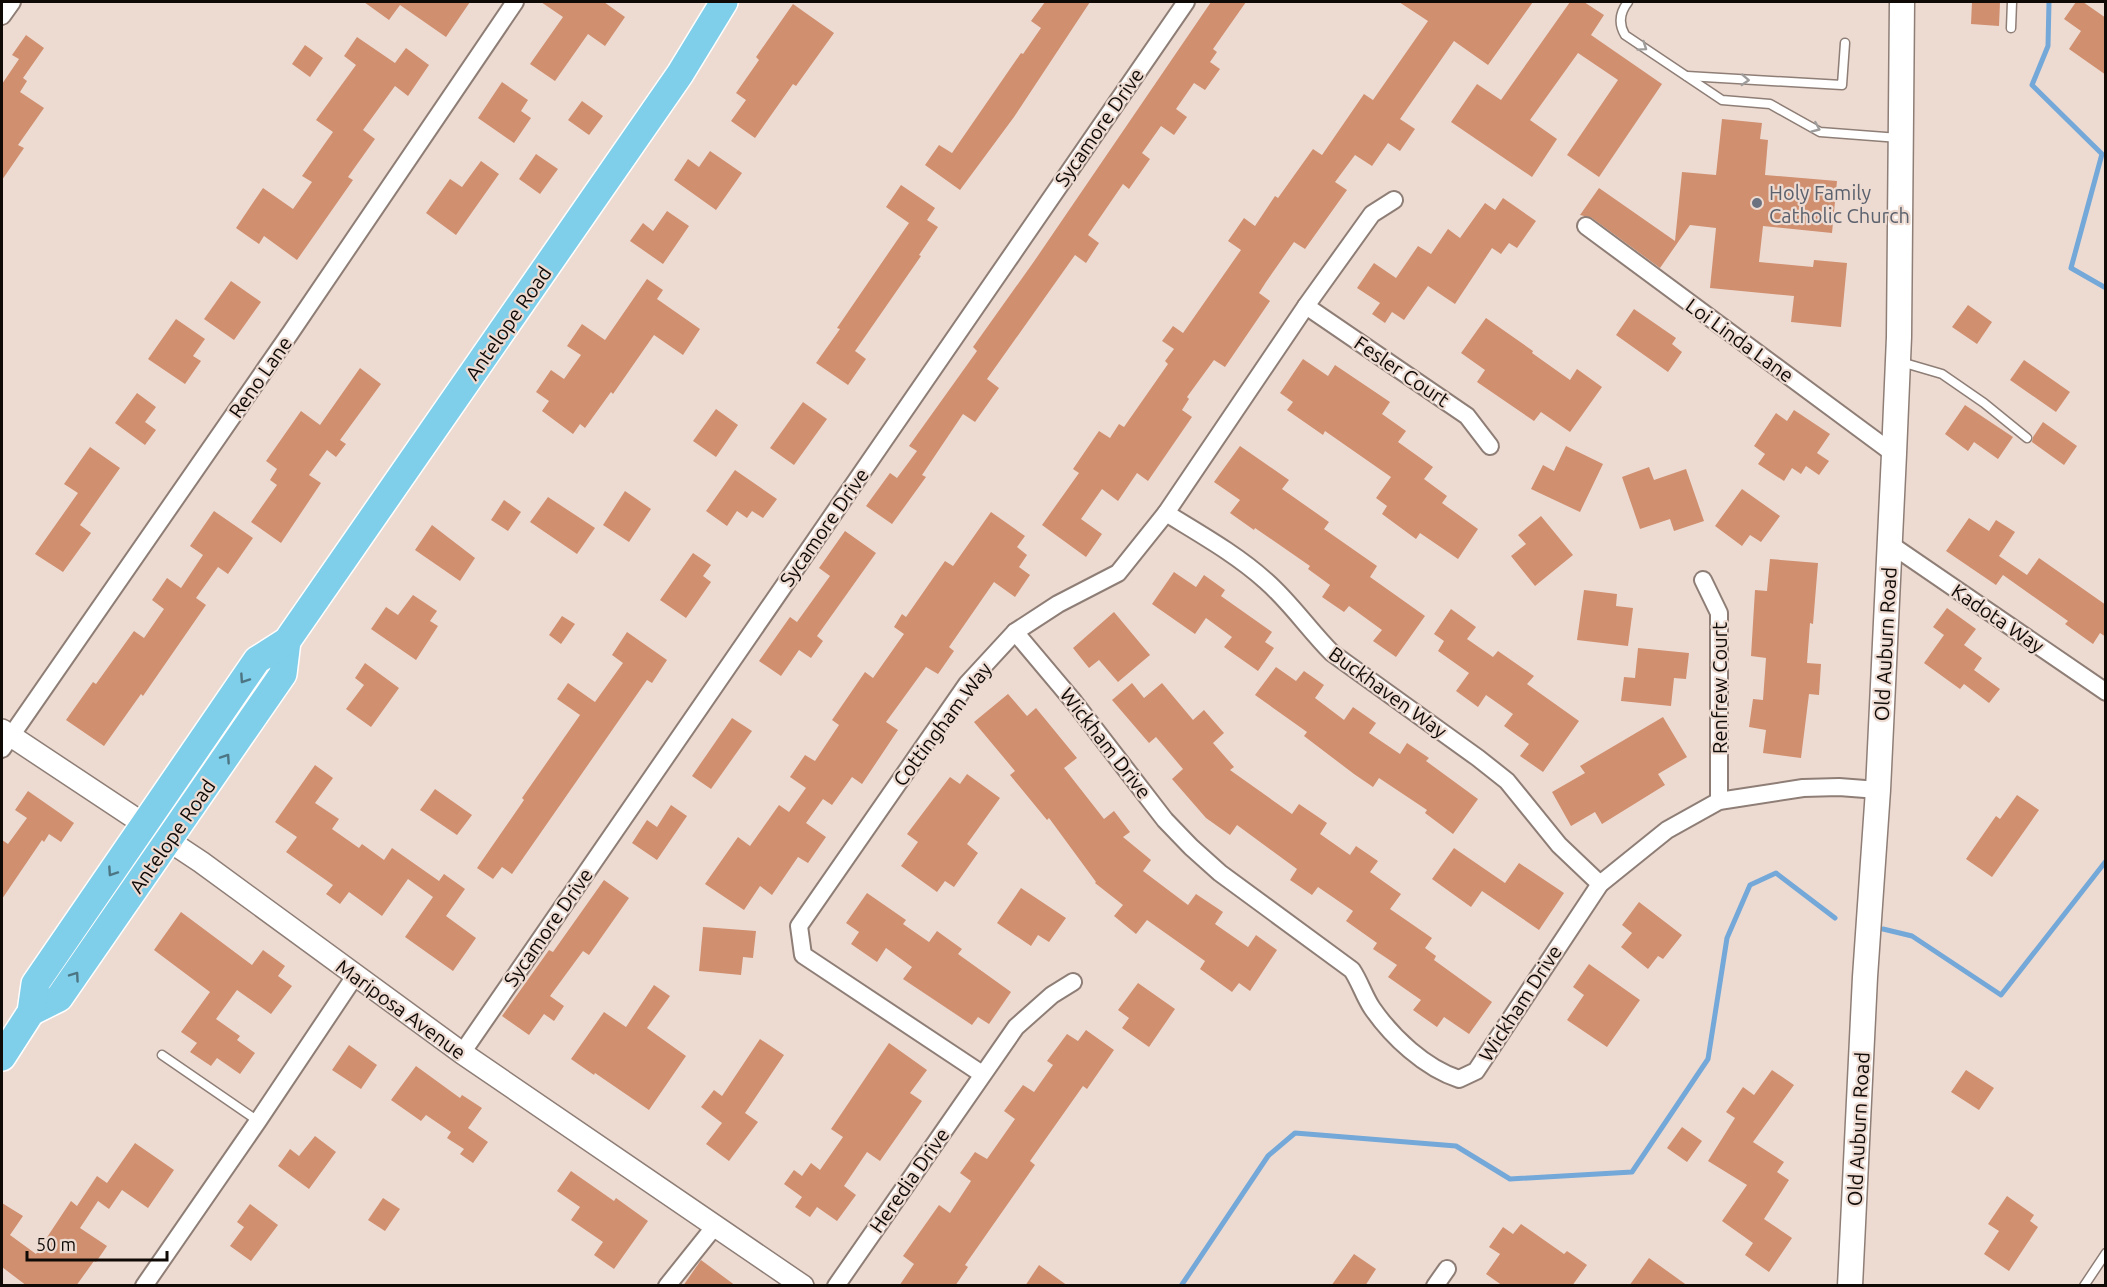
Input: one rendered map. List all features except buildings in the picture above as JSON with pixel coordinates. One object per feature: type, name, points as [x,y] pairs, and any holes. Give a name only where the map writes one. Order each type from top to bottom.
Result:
[{"type":"main road","name":"Antelope Road","points":[[2,1057],[32,1012],[35,984],[257,660],[287,641],[680,74],[724,2]]},
{"type":"main road","name":"Old Auburn Road","points":[[1850,1286],[1864,1001],[1878,790],[1898,361],[1902,2]]},
{"type":"main road","name":"Antelope Road","points":[[32,1012],[59,998],[169,840],[283,674],[287,641]]},
{"type":"street","points":[[2,16],[12,2]]},
{"type":"street","name":"Reno Lane","points":[[5,739],[291,332],[515,2]]},
{"type":"street","name":"Sycamore Drive","points":[[462,1053],[1186,2]]},
{"type":"street","name":"Cottingham Way","points":[[982,1074],[803,955],[799,926],[967,684],[1015,632],[1058,604],[1118,573],[1166,513],[1306,306],[1372,214],[1394,200]]},
{"type":"street","name":"Loi Linda Lane","points":[[1586,226],[1894,454]]},
{"type":"street","name":"Fesler Court","points":[[1306,306],[1467,416],[1490,446]]},
{"type":"street","name":"Buckhaven Way","points":[[1166,513],[1242,562],[1267,582],[1332,653],[1478,758],[1507,782],[1559,845],[1600,884]]},
{"type":"street","name":"Kadota Way","points":[[1890,544],[2106,692]]},
{"type":"street","name":"Renfrew Court","points":[[1703,580],[1719,613],[1719,801]]},
{"type":"street","name":"Wickham Drive","points":[[1015,632],[1074,702],[1165,820],[1191,847],[1220,873],[1352,970],[1372,1007],[1388,1028],[1409,1048],[1443,1074],[1459,1079],[1476,1071],[1600,884],[1667,830],[1719,801],[1803,788],[1839,787],[1878,790]]},
{"type":"street","name":"Mariposa Avenue","points":[[5,739],[169,840],[462,1053],[803,1286]]},
{"type":"street","points":[[144,1286],[355,976]]},
{"type":"street","name":"Heredia Drive","points":[[836,1286],[1016,1027],[1052,995],[1073,982]]},
{"type":"street","points":[[667,1286],[715,1226]]},
{"type":"street","points":[[1435,1286],[1446,1269]]},
{"type":"lane","points":[[1628,2],[1621,15],[1621,29],[1624,35],[1722,100],[1770,104],[1820,132],[1901,139]]},
{"type":"lane","points":[[2011,28],[2012,2]]},
{"type":"lane","points":[[1687,76],[1842,85],[1845,43]]},
{"type":"lane","points":[[1898,361],[1942,374],[1984,403],[2027,438]]},
{"type":"lane","points":[[162,1055],[258,1121]]},
{"type":"lane","points":[[2084,1286],[2106,1253]]},
{"type":"waterway","points":[[2049,2],[2048,46],[2032,85],[2102,154],[2071,268],[2106,288]]},
{"type":"waterway","points":[[1883,929],[1912,936],[2001,995],[2106,861]]},
{"type":"waterway","points":[[1181,1286],[1268,1156],[1295,1133],[1456,1146],[1510,1179],[1632,1172],[1708,1059],[1727,938],[1750,885],[1776,873],[1835,918]]},
{"type":"place","name":"Holy Family Catholic Church","points":[[1757,203]]}]
